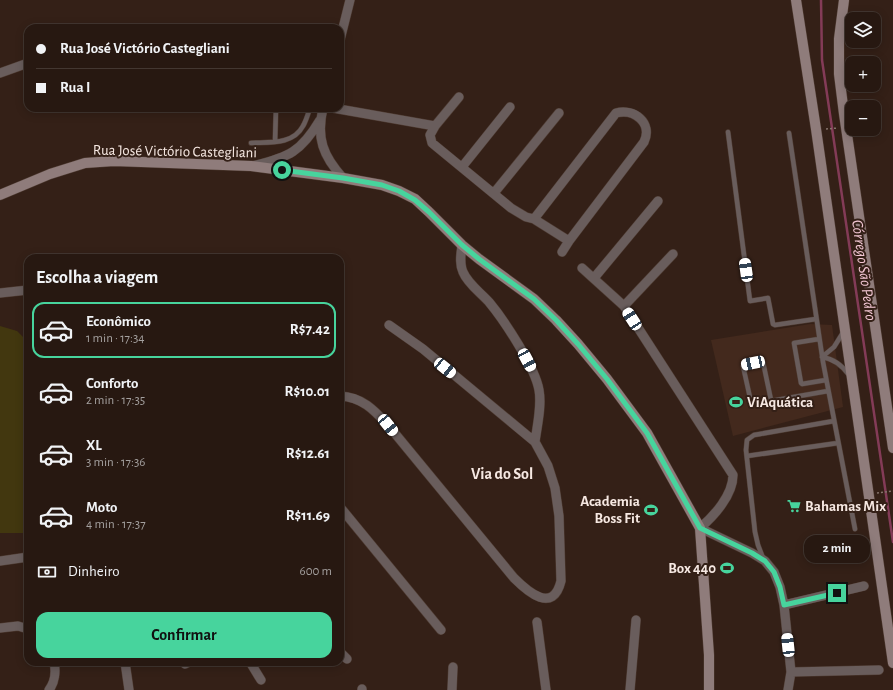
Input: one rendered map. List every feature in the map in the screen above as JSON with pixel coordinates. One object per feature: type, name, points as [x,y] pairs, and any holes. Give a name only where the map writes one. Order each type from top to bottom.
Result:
[{"type":"main road","points":[[796,0],[893,663]]},
{"type":"main road","points":[[844,0],[839,39],[839,74],[893,448]]},
{"type":"main road","name":"Rua José Victório Castegliani","points":[[0,195],[50,174],[85,163],[114,161],[251,166],[343,178],[382,185],[410,196],[429,212],[462,245],[534,299],[578,344],[607,379],[647,433],[700,528]]},
{"type":"main road","points":[[700,528],[709,655],[709,690]]},
{"type":"street","points":[[344,24],[350,0]]},
{"type":"street","points":[[0,73],[24,64]]},
{"type":"street","points":[[459,97],[435,126],[430,135],[432,143],[511,208],[526,217],[534,219],[569,241]]},
{"type":"street","points":[[462,167],[510,107]]},
{"type":"street","points":[[344,110],[435,126]]},
{"type":"street","points":[[534,219],[616,113],[623,111],[635,115],[643,122],[647,130],[647,136],[644,142],[562,252]]},
{"type":"street","points":[[251,166],[268,162],[293,152],[311,136],[320,120],[322,112]]},
{"type":"street","points":[[494,193],[559,113]]},
{"type":"street","points":[[320,120],[322,145],[326,156],[331,165],[343,178]]},
{"type":"street","points":[[594,278],[658,201]]},
{"type":"street","points":[[462,245],[460,262],[466,278],[496,311],[534,373],[539,390],[540,404],[535,442]]},
{"type":"street","points":[[624,306],[673,254]]},
{"type":"street","points":[[582,268],[624,306],[733,475],[733,483],[730,490],[712,517],[700,528],[752,553],[765,561],[774,572],[780,587],[784,605],[791,672],[788,690]]},
{"type":"street","points":[[0,294],[24,291]]},
{"type":"street","points":[[344,396],[359,400],[372,408],[388,425],[526,591],[537,597],[548,598],[555,595],[559,590],[561,581],[559,516],[555,488],[548,466],[535,442],[422,349],[389,325]]},
{"type":"street","points":[[344,512],[441,630]]},
{"type":"street","points":[[0,560],[24,557]]},
{"type":"street","points":[[784,605],[864,586]]},
{"type":"street","points":[[630,690],[636,620]]},
{"type":"street","points":[[537,622],[546,690]]},
{"type":"street","points":[[0,628],[18,626],[24,628]]},
{"type":"street","points":[[344,656],[347,659]]},
{"type":"street","points":[[49,690],[52,686],[56,670],[55,666]]},
{"type":"street","points":[[126,666],[129,690]]},
{"type":"street","points":[[252,666],[260,680]]},
{"type":"street","points":[[452,690],[453,667]]},
{"type":"street","points":[[791,672],[879,670]]},
{"type":"street","points":[[540,690],[543,672]]},
{"type":"lane","points":[[275,142],[276,112]]},
{"type":"lane","points":[[251,142],[284,141],[303,127],[309,112]]},
{"type":"lane","points":[[728,132],[750,301],[768,298],[773,324],[775,325],[816,319]]},
{"type":"lane","points":[[789,133],[819,339],[855,529]]},
{"type":"lane","points":[[822,357],[834,347],[845,329]]},
{"type":"lane","points":[[819,339],[794,343],[801,383],[826,380]]},
{"type":"lane","points":[[822,357],[832,359],[836,362],[845,370],[852,380]]},
{"type":"lane","points":[[771,400],[763,362],[761,361],[744,364],[743,366],[751,402],[753,404],[828,391]]},
{"type":"lane","points":[[765,561],[758,546],[755,532],[745,444],[747,440],[754,435],[834,421]]},
{"type":"lane","points":[[747,456],[838,443]]},
{"type":"path","points":[[826,129],[838,128]]},
{"type":"path","points":[[878,493],[892,491]]},
{"type":"shaded area","points":[[810,324],[832,325],[843,407],[733,436],[711,340]]},
{"type":"shaded area","points":[[0,326],[17,331],[24,338],[24,533],[0,533]]},
{"type":"waterway","name":"Córrego São Pedro","points":[[821,0],[822,60],[893,542]]},
{"type":"place","name":"ViAquática","points":[[736,402]]},
{"type":"place","name":"Bahamas Mix","points":[[794,506]]},
{"type":"place","name":"Academia Boss Fit","points":[[651,510]]},
{"type":"place","name":"Box 440","points":[[727,568]]},
{"type":"district","name":"Via do Sol","points":[[502,473]]},
{"type":"route","points":[[282,170],[382,185],[399,191],[415,200],[462,245],[534,299],[578,344],[607,379],[647,433],[700,528],[752,553],[765,561],[774,572],[780,587],[784,605],[837,593]]}]
